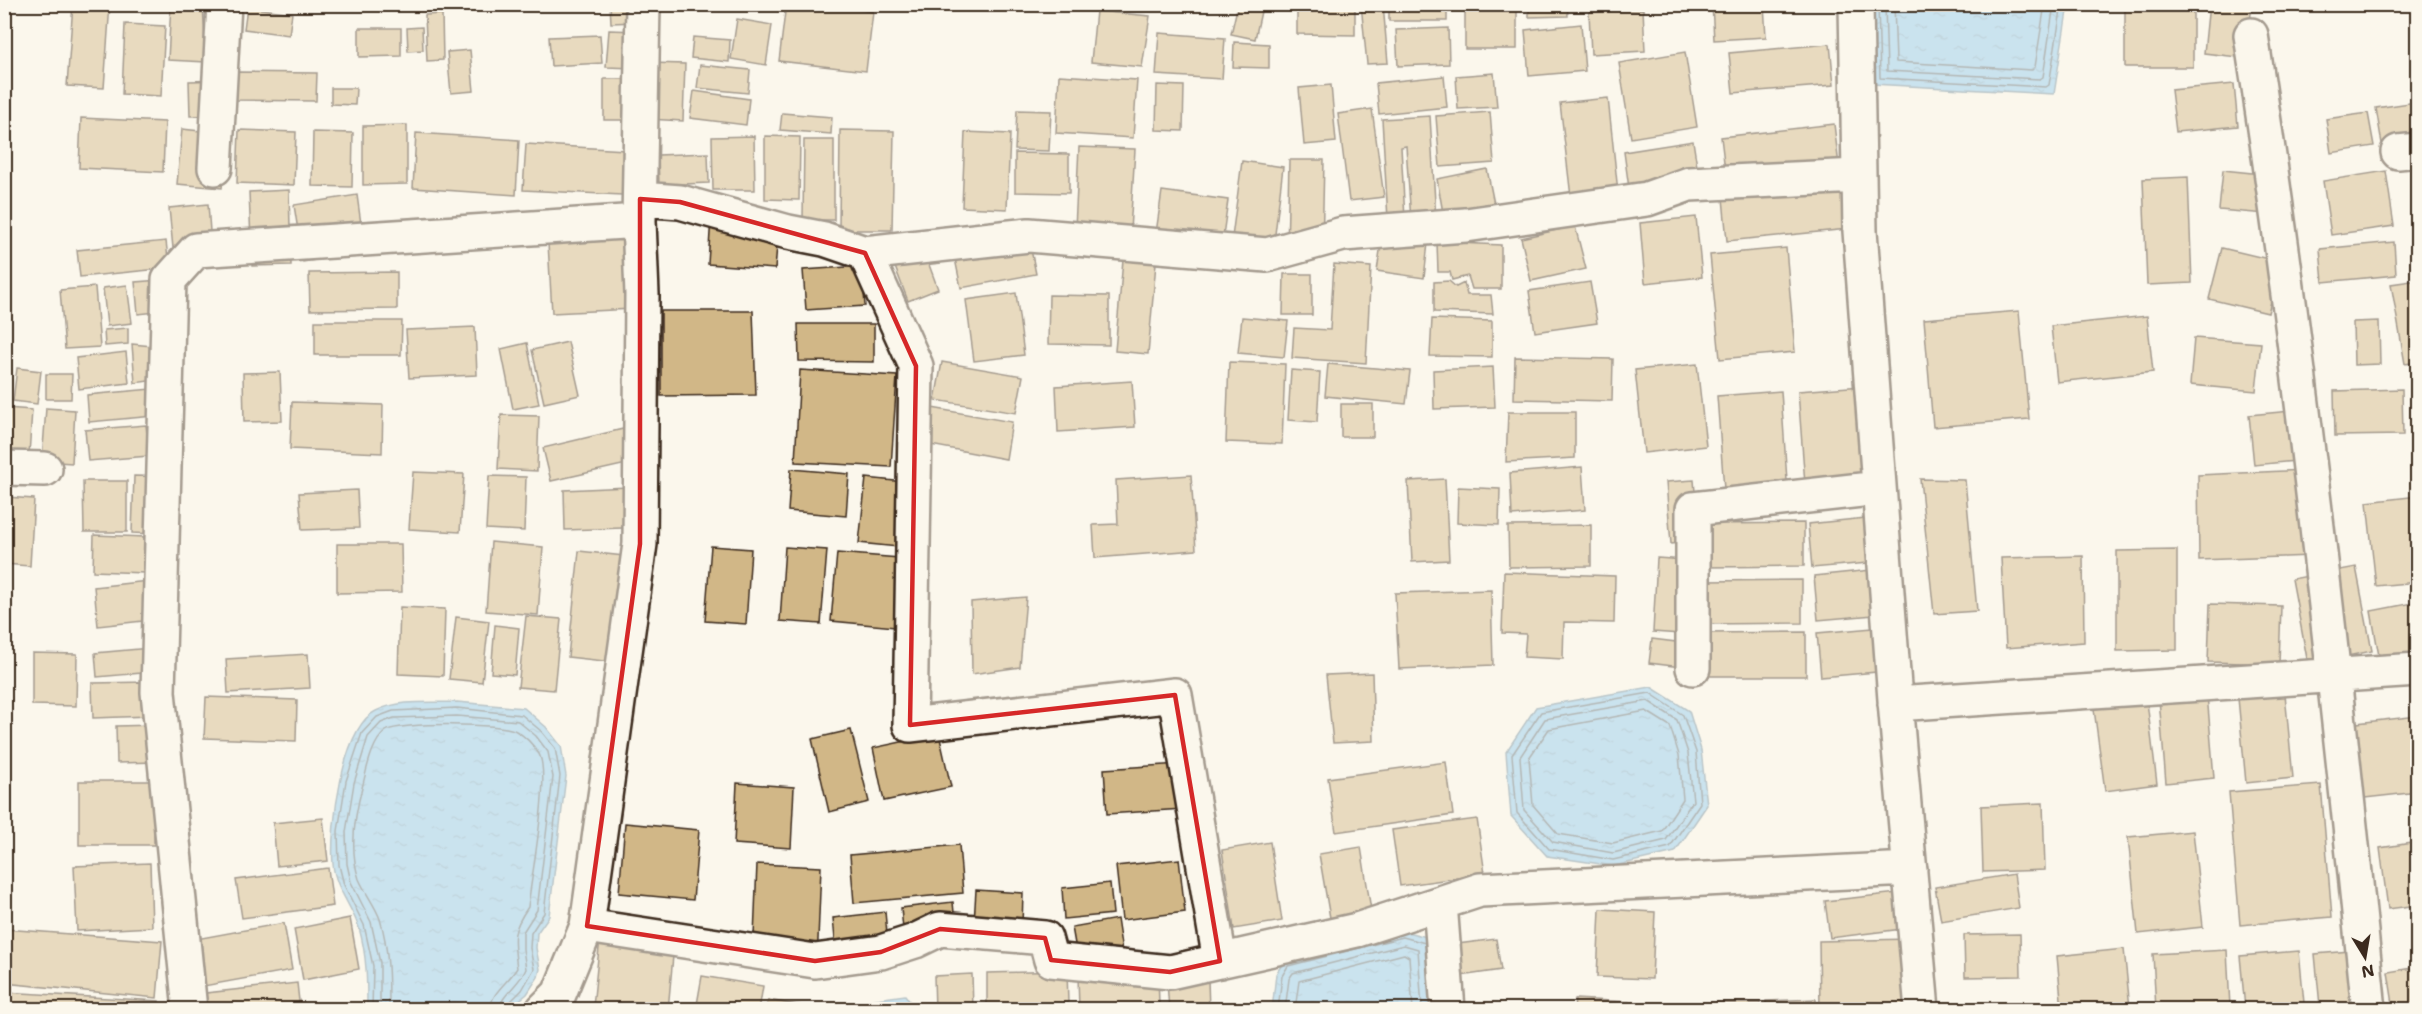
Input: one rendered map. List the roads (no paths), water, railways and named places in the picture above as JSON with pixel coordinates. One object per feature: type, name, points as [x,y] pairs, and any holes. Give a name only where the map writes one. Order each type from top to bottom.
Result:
[{"type":"street","points":[[215,168],[224,4]]},
{"type":"street","points":[[543,1010],[559,994],[587,926],[640,544],[642,294],[639,210],[643,4]]},
{"type":"street","points":[[1856,4],[1860,231],[1895,704],[1922,1010]]},
{"type":"street","points":[[2251,35],[2270,161],[2335,677],[2369,1010]]},
{"type":"street","points":[[190,1010],[158,692],[169,280],[196,250],[639,210],[680,202],[788,232],[824,238],[865,253],[1029,235],[1267,255],[1343,234],[1466,225],[1568,211],[1647,199],[1689,184],[1859,176]]},
{"type":"street","points":[[865,253],[916,366],[910,725],[1175,695],[1220,961]]},
{"type":"street","points":[[4,468],[45,469]]},
{"type":"street","points":[[1693,668],[1693,509],[1879,488]]},
{"type":"street","points":[[1895,704],[2418,670]]},
{"type":"street","points":[[587,926],[815,961],[881,952],[915,941],[940,929],[1045,938],[1051,960],[1170,972],[1357,930],[1480,890],[1910,869]]},
{"type":"street","points":[[1440,903],[1448,1010]]},
{"type":"water","points":[[1872,5],[2068,5],[2054,94],[1872,84]]},
{"type":"water","points":[[1651,687],[1689,711],[1701,750],[1707,805],[1675,852],[1614,866],[1547,856],[1511,816],[1506,752],[1536,707]]},
{"type":"water","points":[[457,702],[524,708],[546,727],[561,746],[566,776],[549,916],[537,933],[536,948],[540,969],[538,977],[527,994],[508,1009],[367,1009],[366,968],[362,938],[356,920],[340,889],[333,864],[336,804],[347,757],[364,721],[376,711],[405,703]]},
{"type":"water","points":[[1403,931],[1431,938],[1435,1009],[1272,1010],[1276,974],[1284,961]]},
{"type":"water","points":[[905,995],[915,1009],[866,1009],[870,1000]]}]
